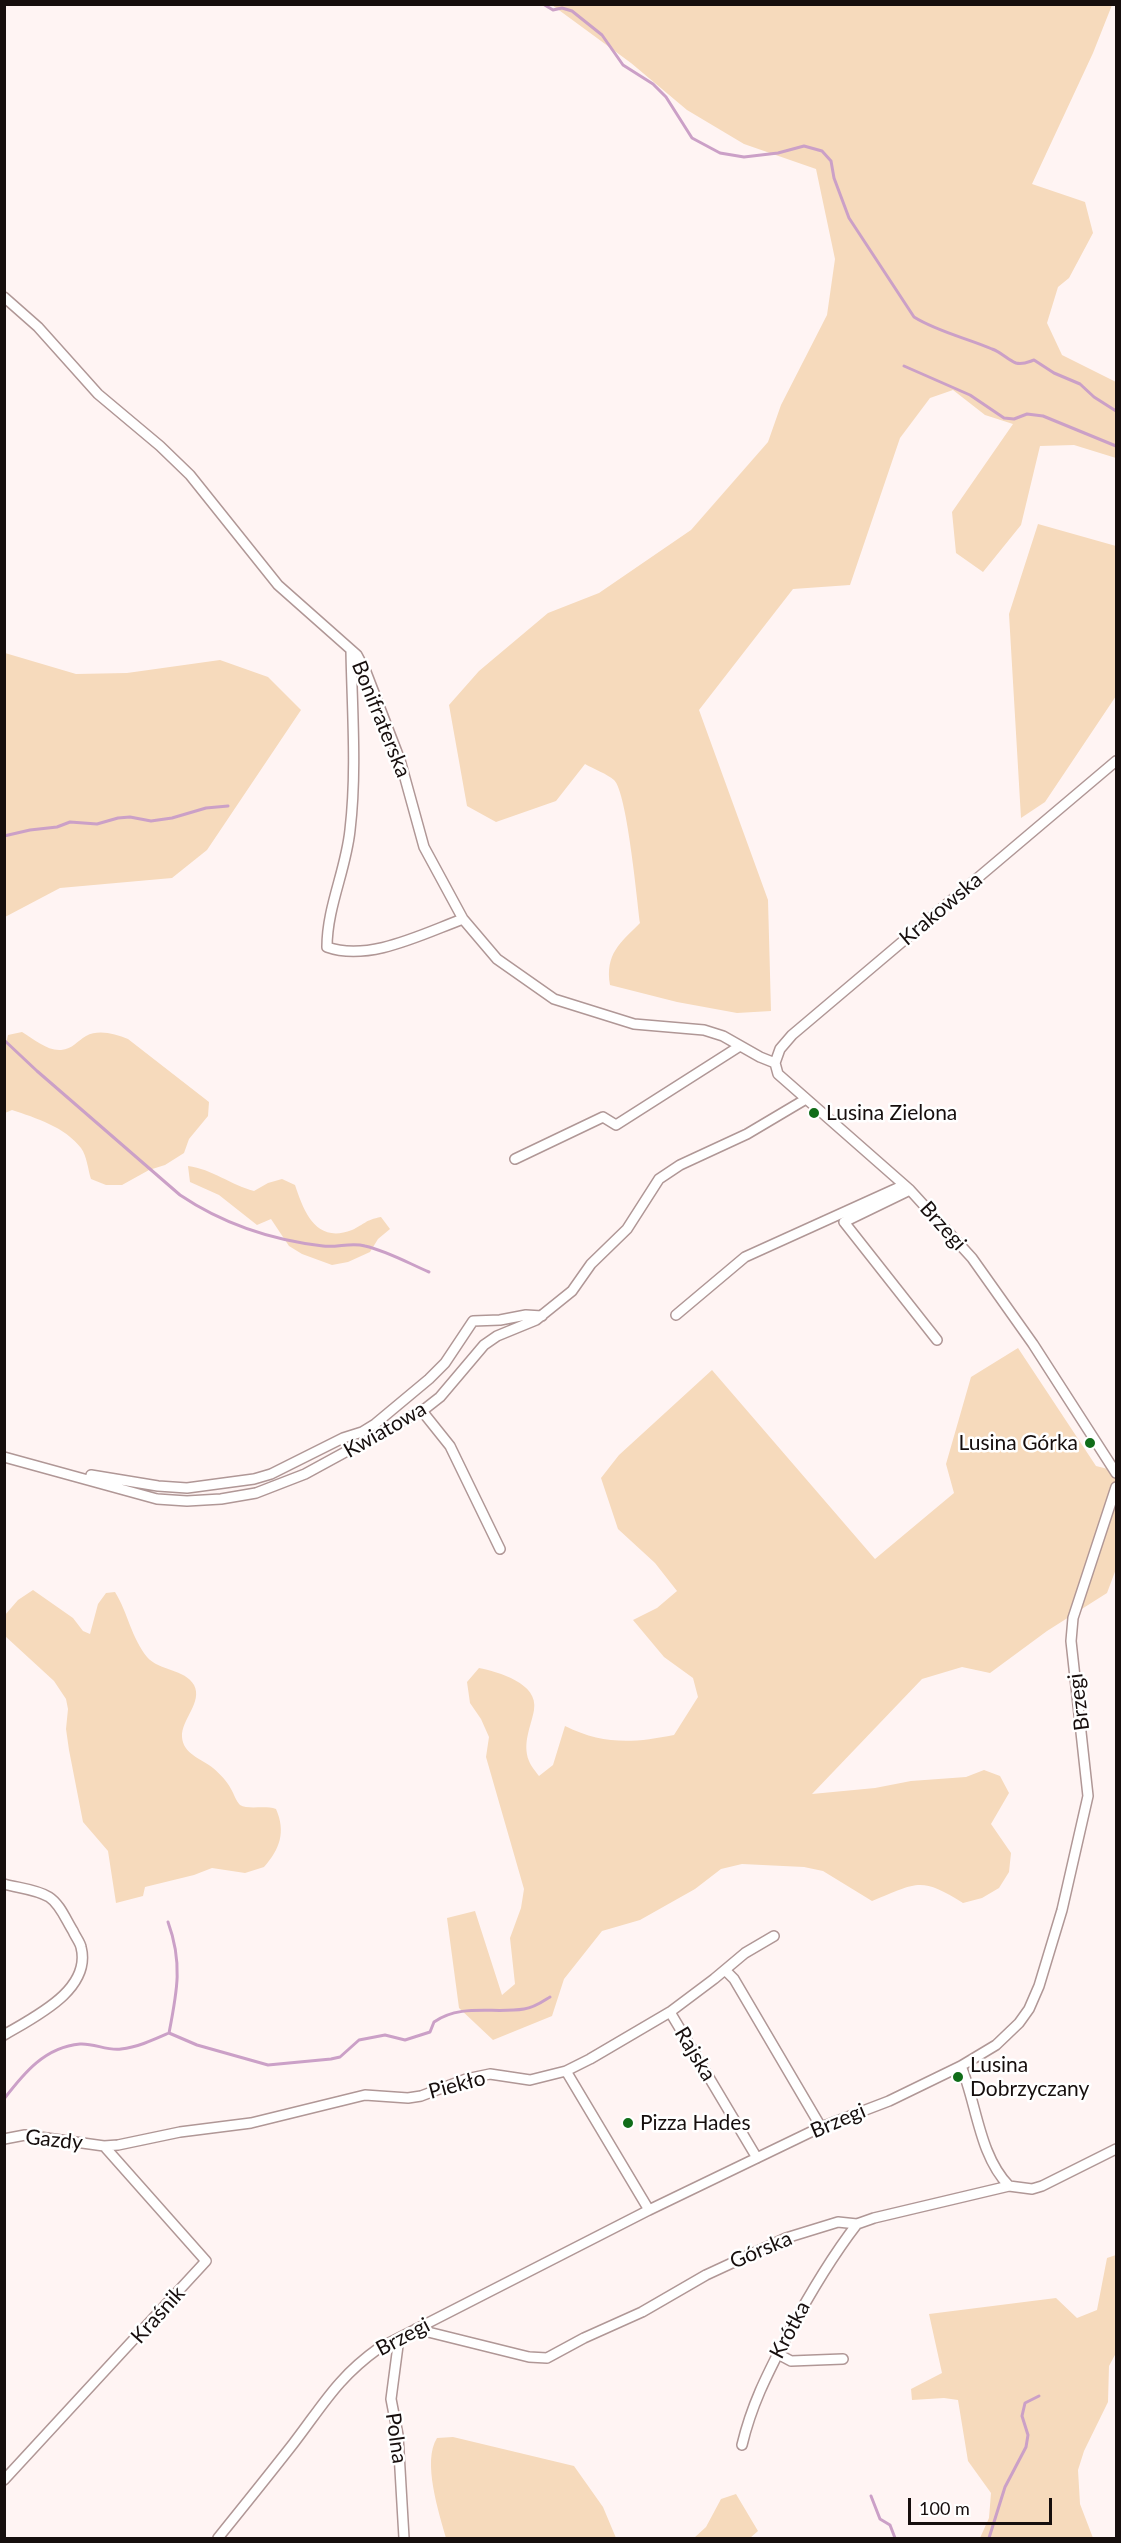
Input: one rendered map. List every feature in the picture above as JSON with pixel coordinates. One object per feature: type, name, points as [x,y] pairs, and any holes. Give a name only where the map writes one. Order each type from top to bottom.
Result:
[{"type":"street","name":"Bonifraterska","points":[[4,297],[38,327],[98,394],[160,446],[190,475],[278,585],[357,656],[366,672],[400,760],[424,847],[463,920],[497,959],[554,999],[634,1024],[704,1030],[723,1036],[775,1063]]},
{"type":"street","points":[[351,650],[353,791],[351,828],[346,861],[332,908],[327,947],[347,953],[377,950],[463,920]]},
{"type":"street","name":"Krakowska","points":[[775,1063],[780,1049],[792,1035],[1116,761]]},
{"type":"street","points":[[515,1159],[603,1117],[616,1125],[740,1046]]},
{"type":"street","name":"Brzegi","points":[[775,1063],[778,1074],[907,1188],[972,1258],[1033,1344],[1116,1473]]},
{"type":"street","name":"Kwiatowa","points":[[4,1457],[158,1499],[186,1501],[256,1493],[305,1473],[422,1411],[440,1397],[484,1345],[497,1336],[542,1316],[572,1291],[591,1264],[627,1229],[659,1179],[680,1165],[747,1134],[806,1099]]},
{"type":"street","points":[[676,1315],[745,1257],[907,1188]]},
{"type":"street","name":"Brzegi","points":[[907,1188],[844,1222],[937,1340]]},
{"type":"street","points":[[52,1470],[68,1470],[103,1478],[183,1488],[254,1479],[271,1474],[375,1424],[445,1363],[473,1321],[500,1320],[526,1315],[542,1316]]},
{"type":"street","points":[[422,1411],[450,1446],[500,1549]]},
{"type":"street","name":"Brzegi","points":[[218,2538],[294,2442],[330,2391],[354,2366],[416,2329],[650,2210],[821,2127],[889,2101],[961,2066],[996,2045],[1019,2023],[1039,1986],[1062,1910],[1088,1796],[1071,1641],[1073,1618],[1116,1487]]},
{"type":"street","points":[[4,1884],[49,1897],[59,1906],[81,1946],[82,1963],[77,1977],[54,2006],[4,2035]]},
{"type":"street","name":"Piekło","points":[[104,2146],[180,2132],[251,2123],[365,2096],[408,2098],[421,2096],[466,2079],[490,2074],[530,2080],[566,2071],[670,2012],[745,1953],[774,1935]]},
{"type":"street","points":[[725,1970],[734,1979],[821,2127]]},
{"type":"street","name":"Rajska","points":[[670,2012],[758,2158]]},
{"type":"street","points":[[961,2066],[977,2123],[1002,2178],[1010,2186]]},
{"type":"street","points":[[566,2071],[650,2210]]},
{"type":"street","name":"Gazdy","points":[[4,2139],[25,2135],[104,2146]]},
{"type":"street","name":"Kraśnik","points":[[4,2480],[206,2261],[104,2146]]},
{"type":"street","name":"Górska","points":[[416,2329],[529,2357],[547,2358],[584,2338],[642,2312],[706,2275],[786,2238],[838,2223],[857,2224],[1010,2186],[1032,2189],[1116,2149]]},
{"type":"street","name":"Krótka","points":[[742,2445],[751,2410],[778,2354],[812,2289],[857,2224]]},
{"type":"street","name":"Polna","points":[[399,2338],[391,2399],[398,2435],[404,2538]]},
{"type":"street","points":[[778,2354],[791,2361],[843,2359]]},
{"type":"shaded area","points":[[552,5],[1112,5],[1093,53],[1032,184],[1085,202],[1093,233],[1069,278],[1058,287],[1047,323],[1062,355],[1116,382],[1116,458],[1074,445],[1040,446],[1021,525],[983,572],[956,553],[952,512],[1013,424],[985,415],[953,390],[930,398],[900,438],[850,585],[793,589],[699,710],[768,900],[771,1011],[737,1013],[677,1002],[610,985],[612,957],[620,943],[640,923],[631,847],[623,804],[614,780],[585,764],[556,801],[496,822],[467,806],[449,705],[479,671],[548,613],[599,593],[691,530],[768,442],[781,405],[827,315],[835,259],[816,169],[744,144],[687,110],[631,63]]},
{"type":"shaded area","points":[[1038,524],[1116,546],[1116,696],[1045,802],[1021,818],[1009,614]]},
{"type":"shaded area","points":[[5,653],[76,674],[127,673],[220,660],[268,677],[301,710],[207,850],[172,878],[60,888],[5,917]]},
{"type":"shaded area","points":[[22,1032],[56,1050],[69,1048],[86,1036],[96,1033],[112,1034],[128,1039],[209,1102],[208,1116],[189,1139],[184,1153],[165,1165],[149,1170],[122,1185],[106,1185],[91,1179],[83,1151],[67,1134],[50,1124],[21,1113],[12,1110],[5,1113],[4,1052],[8,1035]]},
{"type":"shaded area","points":[[188,1166],[205,1170],[254,1191],[268,1183],[282,1179],[295,1185],[307,1215],[313,1223],[329,1233],[352,1230],[381,1217],[390,1229],[378,1239],[370,1252],[348,1262],[332,1265],[302,1254],[289,1246],[271,1219],[257,1225],[219,1195],[190,1182]]},
{"type":"shaded area","points":[[1018,1348],[1096,1466],[1116,1471],[1116,1569],[1107,1593],[1047,1631],[990,1673],[962,1667],[922,1679],[812,1794],[875,1788],[911,1781],[966,1777],[984,1770],[1000,1776],[1009,1793],[991,1824],[1011,1853],[1009,1872],[999,1888],[982,1898],[963,1903],[937,1889],[918,1885],[872,1901],[823,1871],[804,1867],[742,1864],[721,1869],[695,1889],[640,1920],[602,1931],[564,1979],[552,2016],[493,2040],[459,2008],[447,1918],[475,1911],[502,1995],[515,1984],[510,1938],[521,1908],[524,1889],[486,1757],[489,1737],[470,1703],[467,1682],[479,1668],[516,1680],[530,1693],[534,1701],[534,1710],[526,1748],[530,1763],[539,1776],[553,1765],[565,1726],[592,1737],[619,1741],[645,1740],[674,1735],[698,1697],[693,1678],[664,1657],[633,1620],[657,1608],[677,1591],[655,1563],[618,1529],[601,1478],[619,1455],[712,1370],[875,1559],[954,1493],[946,1464],[971,1377]]},
{"type":"shaded area","points":[[33,1590],[73,1618],[83,1631],[90,1634],[98,1604],[106,1593],[115,1592],[137,1641],[147,1657],[152,1662],[190,1680],[196,1691],[196,1698],[183,1731],[183,1743],[186,1748],[221,1775],[240,1805],[276,1809],[281,1825],[280,1840],[274,1854],[264,1867],[245,1873],[212,1868],[194,1875],[145,1887],[143,1896],[116,1903],[108,1851],[83,1822],[66,1729],[68,1709],[66,1699],[54,1681],[5,1636],[5,1615],[18,1600]]},
{"type":"shaded area","points":[[1116,2255],[1116,2353],[1109,2366],[1108,2402],[1084,2451],[1078,2470],[1080,2504],[1093,2538],[980,2538],[989,2518],[991,2493],[968,2461],[958,2400],[944,2398],[912,2400],[911,2389],[942,2373],[929,2314],[1056,2298],[1077,2318],[1097,2310],[1107,2258]]},
{"type":"shaded area","points":[[453,2437],[574,2466],[603,2507],[616,2538],[446,2538],[433,2487],[431,2460],[437,2438]]},
{"type":"shaded area","points":[[736,2494],[758,2531],[750,2538],[694,2538],[706,2527],[721,2499]]},
{"type":"waterway","points":[[543,4],[553,10],[562,8],[572,11],[602,35],[623,65],[653,84],[666,97],[692,138],[720,153],[744,157],[778,153],[804,146],[822,151],[831,161],[834,178],[849,218],[914,317],[943,331],[995,350],[1016,363],[1034,360],[1054,373],[1080,384],[1094,397],[1116,411]]},
{"type":"waterway","points":[[904,366],[970,395],[1004,418],[1014,419],[1027,414],[1043,416],[1116,446]]},
{"type":"waterway","points":[[4,836],[57,827],[70,822],[97,824],[130,817],[151,821],[172,818],[206,808],[228,806]]},
{"type":"waterway","points":[[4,1040],[180,1195],[196,1205],[231,1222],[267,1235],[323,1246],[365,1246],[429,1272]]},
{"type":"waterway","points":[[168,1922],[177,1964],[176,1991],[169,2033]]},
{"type":"waterway","points":[[4,2099],[36,2063],[56,2050],[68,2046],[85,2044],[121,2049],[139,2045],[169,2033],[197,2045],[268,2065],[331,2059],[340,2057],[359,2040],[385,2035],[405,2040],[430,2032],[434,2022],[444,2016],[466,2011],[528,2008],[550,1997]]},
{"type":"waterway","points":[[989,2538],[1005,2487],[1026,2447],[1028,2435],[1022,2416],[1025,2403],[1039,2396]]},
{"type":"waterway","points":[[871,2496],[880,2519],[890,2525],[895,2538]]},
{"type":"place","name":"Lusina Zielona","points":[[814,1113]]},
{"type":"place","name":"Lusina Górka","points":[[1090,1443]]},
{"type":"place","name":"Lusina Dobrzyczany","points":[[958,2077]]},
{"type":"place","name":"Pizza Hades","points":[[628,2123]]}]
